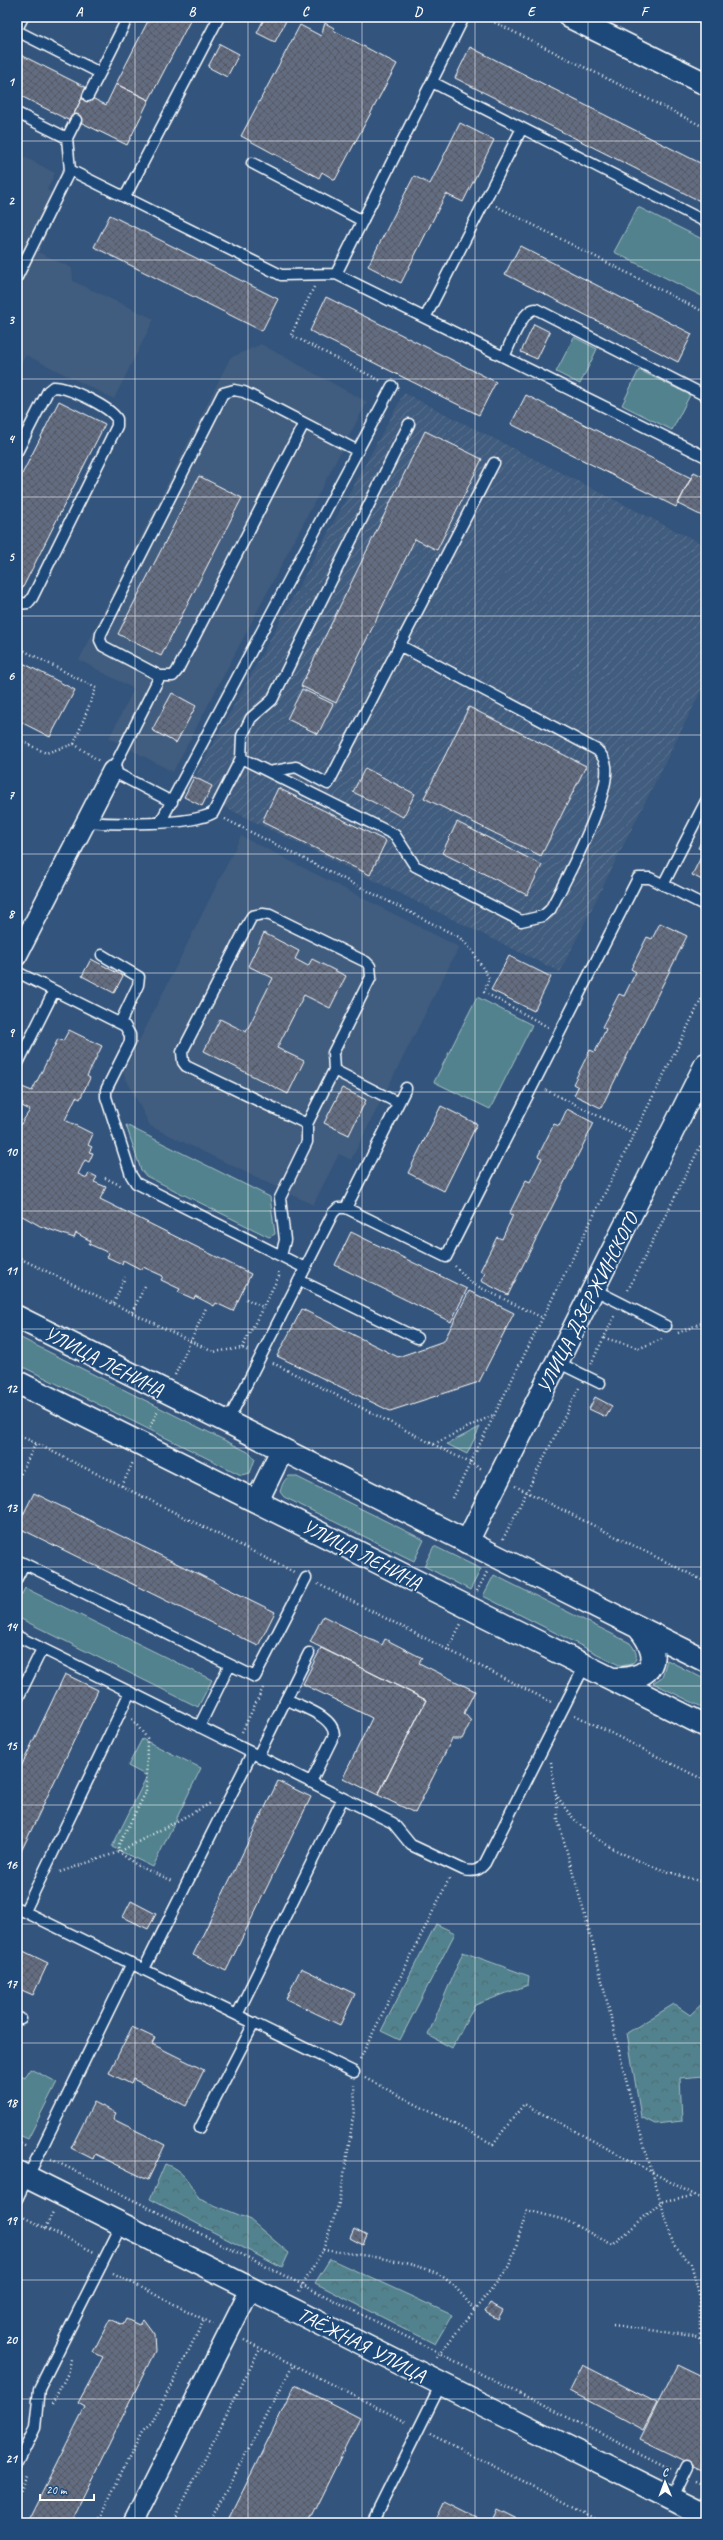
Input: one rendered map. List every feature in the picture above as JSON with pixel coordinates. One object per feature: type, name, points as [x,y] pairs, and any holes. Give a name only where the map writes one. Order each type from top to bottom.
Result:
[{"type":"main road","points":[[570,17],[706,84]]},
{"type":"main road","name":"УЛИЦА ДЗЕРЖИНСКОГО","points":[[467,1542],[706,1064]]},
{"type":"main road","name":"УЛИЦА ЛЕНИНА","points":[[17,1317],[166,1393],[706,1661]]},
{"type":"main road","name":"УЛИЦА ЛЕНИНА","points":[[17,1382],[142,1443],[469,1608],[613,1678],[706,1726]]},
{"type":"main road","points":[[257,1501],[282,1450]]},
{"type":"main road","points":[[613,1678],[638,1677],[650,1667],[652,1651],[648,1638],[638,1627]]},
{"type":"main road","name":"ТАЁЖНАЯ УЛИЦА","points":[[22,2175],[706,2516]]},
{"type":"street","points":[[17,956],[112,770]]},
{"type":"street","points":[[133,2523],[251,2288]]},
{"type":"lane","points":[[23,17],[17,30],[100,73]]},
{"type":"lane","points":[[88,96],[128,17]]},
{"type":"lane","points":[[126,197],[219,17]]},
{"type":"lane","points":[[336,274],[464,17]]},
{"type":"lane","points":[[432,82],[706,222]]},
{"type":"lane","points":[[17,113],[67,138]]},
{"type":"lane","points":[[17,277],[70,170],[67,138],[76,120]]},
{"type":"lane","points":[[425,318],[522,128]]},
{"type":"lane","points":[[252,163],[363,221]]},
{"type":"lane","points":[[70,170],[281,275],[336,274],[706,457]]},
{"type":"lane","points":[[504,357],[524,315],[532,309],[536,309],[706,396]]},
{"type":"lane","points":[[161,821],[392,386]]},
{"type":"lane","points":[[17,452],[48,391],[53,387],[65,388],[111,411],[118,419],[117,426],[32,598],[28,603],[17,604]]},
{"type":"lane","points":[[304,423],[177,671],[173,676],[160,676],[103,646],[100,640],[218,400],[223,393],[234,390],[244,392],[304,423],[358,451]]},
{"type":"lane","points":[[85,822],[132,824],[200,818],[213,813],[241,758],[242,736],[251,718],[272,700],[409,424]]},
{"type":"lane","points":[[269,772],[296,767],[328,784],[494,463]]},
{"type":"lane","points":[[241,758],[395,835],[415,866],[522,921],[543,916],[550,910],[582,848],[604,784],[606,765],[602,755],[597,750],[399,646]]},
{"type":"lane","points":[[160,676],[112,770],[172,802]]},
{"type":"lane","points":[[663,885],[706,801]]},
{"type":"lane","points":[[227,1423],[333,1213],[338,1208],[346,1208],[446,1257],[634,883],[638,878],[645,877],[706,906]]},
{"type":"lane","points":[[280,1256],[285,1240],[280,1198],[305,1148],[307,1124],[334,1070],[333,1052],[371,977],[370,966],[366,962],[270,915],[263,914],[252,916],[182,1052],[182,1058],[186,1066],[307,1124]]},
{"type":"lane","points":[[102,955],[139,977],[138,986],[120,1023]]},
{"type":"lane","points":[[17,972],[125,1026],[130,1035],[130,1042],[106,1090],[106,1097],[131,1175],[136,1183],[305,1268]]},
{"type":"lane","points":[[17,1065],[54,991]]},
{"type":"lane","points":[[334,1070],[398,1102]]},
{"type":"lane","points":[[346,1208],[406,1088]]},
{"type":"lane","points":[[299,1280],[417,1338]]},
{"type":"lane","points":[[593,1289],[666,1326]]},
{"type":"lane","points":[[557,1362],[600,1383]]},
{"type":"lane","points":[[17,1578],[20,1562],[229,1666],[255,1677],[258,1674],[306,1578]]},
{"type":"lane","points":[[17,1636],[393,1823],[411,1844],[455,1866],[472,1871],[481,1868],[485,1863],[585,1665]]},
{"type":"lane","points":[[17,1700],[42,1649]]},
{"type":"lane","points":[[144,1969],[309,1654]]},
{"type":"lane","points":[[200,1727],[229,1666]]},
{"type":"lane","points":[[130,1692],[40,1879],[21,1909],[354,2072]]},
{"type":"lane","points":[[286,1699],[329,1721],[334,1728],[334,1735],[311,1782]]},
{"type":"lane","points":[[237,2015],[343,1798]]},
{"type":"lane","points":[[17,2199],[22,2175],[40,2153],[132,1963]]},
{"type":"lane","points":[[200,2128],[254,2023]]},
{"type":"lane","points":[[17,2465],[35,2428],[39,2389],[122,2224]]},
{"type":"lane","points":[[372,2523],[419,2428],[432,2379]]},
{"type":"lane","points":[[671,2499],[685,2470]]},
{"type":"path","points":[[484,17],[706,128]]},
{"type":"path","points":[[689,17],[706,26]]},
{"type":"path","points":[[485,200],[706,313]]},
{"type":"path","points":[[320,275],[291,335],[392,386]]},
{"type":"path","points":[[17,647],[96,688],[74,744]]},
{"type":"path","points":[[17,739],[46,753],[74,744]]},
{"type":"path","points":[[74,744],[112,770]]},
{"type":"path","points":[[213,813],[459,937],[471,949],[489,978],[484,992],[559,1033]]},
{"type":"path","points":[[453,1498],[706,990]]},
{"type":"path","points":[[533,1084],[634,1133]]},
{"type":"path","points":[[447,1650],[706,1135]]},
{"type":"path","points":[[105,1178],[125,1188]]},
{"type":"path","points":[[446,1257],[471,1283],[543,1318]]},
{"type":"path","points":[[242,1348],[279,1276],[277,1266]]},
{"type":"path","points":[[114,1303],[125,1277]]},
{"type":"path","points":[[132,1312],[145,1286]]},
{"type":"path","points":[[246,1299],[263,1307]]},
{"type":"path","points":[[122,1486],[206,1308]]},
{"type":"path","points":[[433,1445],[495,1414]]},
{"type":"path","points":[[17,1434],[306,1578],[706,1781]]},
{"type":"path","points":[[17,1481],[36,1443]]},
{"type":"path","points":[[470,1464],[706,1582]]},
{"type":"path","points":[[122,1708],[147,1738],[146,1792],[118,1846],[119,1852],[138,1866],[177,1883]]},
{"type":"path","points":[[548,1740],[556,1794],[558,1820],[593,1944],[632,2104],[662,2201],[674,2247],[691,2263],[700,2298],[700,2337],[706,2358]]},
{"type":"path","points":[[556,1794],[570,1815],[604,1844],[653,1868],[706,1883]]},
{"type":"path","points":[[40,1879],[119,1852],[213,1802]]},
{"type":"path","points":[[289,2308],[323,2250],[340,2200],[355,2105],[354,2072],[455,1866]]},
{"type":"path","points":[[354,2072],[493,2144],[524,2104],[695,2196],[706,2200]]},
{"type":"path","points":[[17,2142],[440,2353],[685,2470],[706,2486]]},
{"type":"path","points":[[432,2379],[440,2353],[510,2266],[527,2210],[565,2220],[613,2245],[662,2201],[695,2196]]},
{"type":"path","points":[[17,2214],[113,2262],[112,2272],[108,2279]]},
{"type":"path","points":[[323,2250],[353,2254],[428,2269],[442,2276],[456,2287],[474,2310]]},
{"type":"path","points":[[112,2272],[260,2349],[606,2523]]},
{"type":"path","points":[[97,2523],[142,2432],[152,2423],[204,2320]]},
{"type":"path","points":[[700,2337],[706,2323]]},
{"type":"path","points":[[613,2324],[700,2337]]},
{"type":"path","points":[[172,2523],[260,2349]]},
{"type":"path","points":[[49,2410],[69,2371],[72,2353]]},
{"type":"path","points":[[209,2523],[293,2365]]},
{"type":"path","points":[[17,2498],[31,2471]]},
{"type":"shaded area","points":[[17,153],[55,173],[47,190],[63,198],[38,252],[72,268],[73,281],[154,319],[114,399],[26,355],[17,372]]},
{"type":"shaded area","points":[[261,344],[367,402],[173,772],[109,738],[134,689],[79,660],[230,358]]},
{"type":"shaded area","points":[[404,393],[706,546],[706,681],[560,972],[206,798],[202,806],[184,797]]},
{"type":"shaded area","points":[[241,836],[459,947],[351,1160],[339,1154],[313,1205],[150,1126],[123,1073]]},
{"type":"green space","points":[[638,207],[706,241],[706,298],[614,252]]},
{"type":"green space","points":[[574,337],[597,349],[580,384],[556,372]]},
{"type":"green space","points":[[639,370],[690,395],[672,430],[622,405]]},
{"type":"green space","points":[[477,997],[532,1025],[490,1109],[434,1082]]},
{"type":"green space","points":[[126,1125],[270,1197],[275,1234],[269,1237],[146,1176],[141,1170]]},
{"type":"green space","points":[[17,1336],[250,1453],[255,1459],[250,1473],[241,1475],[17,1364]]},
{"type":"green space","points":[[480,1427],[467,1454],[447,1444]]},
{"type":"green space","points":[[289,1476],[295,1476],[424,1540],[414,1561],[284,1497],[280,1492],[283,1483]]},
{"type":"green space","points":[[434,1546],[481,1569],[470,1590],[424,1566]]},
{"type":"green space","points":[[494,1575],[630,1643],[636,1653],[635,1660],[630,1664],[619,1665],[483,1596]]},
{"type":"green space","points":[[25,1588],[212,1680],[198,1707],[17,1617],[17,1604]]},
{"type":"green space","points":[[667,1660],[706,1680],[706,1709],[653,1683],[662,1677]]},
{"type":"green space","points":[[142,1739],[201,1768],[153,1867],[112,1847],[147,1776],[128,1766]]},
{"type":"green space","points":[[436,1924],[455,1933],[400,2040],[381,2031]]},
{"type":"green space","points":[[463,1952],[529,1976],[528,1985],[475,2005],[452,2048],[428,2035]]},
{"type":"green space","points":[[706,2000],[706,2080],[704,2076],[680,2078],[682,2121],[655,2124],[641,2117],[627,2033],[674,2004],[690,2015]]},
{"type":"green space","points":[[30,2069],[57,2082],[28,2139],[17,2134],[17,2074],[25,2078]]},
{"type":"green space","points":[[165,2164],[181,2173],[189,2182],[199,2199],[249,2219],[289,2253],[282,2268],[150,2199]]},
{"type":"green space","points":[[330,2259],[452,2315],[435,2344],[315,2283]]},
{"type":"building","points":[[150,17],[192,17],[149,100],[116,84]]},
{"type":"building","points":[[265,17],[288,17],[275,42],[257,33]]},
{"type":"building","points":[[325,23],[334,28],[333,30],[397,64],[335,180],[322,172],[319,178],[241,136],[300,25],[321,36]]},
{"type":"building","points":[[220,44],[239,54],[227,77],[208,67]]},
{"type":"building","points":[[470,47],[706,166],[706,204],[455,78]]},
{"type":"building","points":[[17,53],[87,88],[70,121],[17,94]]},
{"type":"building","points":[[116,84],[149,100],[127,145],[72,118],[84,94],[106,105]]},
{"type":"building","points":[[460,123],[494,140],[463,202],[446,194],[401,283],[368,266],[414,176],[430,184]]},
{"type":"building","points":[[110,215],[278,299],[262,331],[94,247]]},
{"type":"building","points":[[520,246],[692,334],[678,362],[505,274]]},
{"type":"building","points":[[326,297],[496,382],[479,415],[310,331]]},
{"type":"building","points":[[534,324],[550,332],[537,359],[521,352]]},
{"type":"building","points":[[526,395],[691,478],[676,507],[511,424]]},
{"type":"building","points":[[59,401],[105,424],[21,591],[17,589],[17,484]]},
{"type":"building","points":[[425,431],[482,459],[437,550],[415,539],[336,703],[301,686]]},
{"type":"building","points":[[694,472],[706,478],[706,518],[678,504]]},
{"type":"building","points":[[199,476],[242,498],[161,656],[118,634]]},
{"type":"building","points":[[17,660],[75,690],[50,737],[17,720]]},
{"type":"building","points":[[302,689],[333,704],[318,734],[287,719]]},
{"type":"building","points":[[172,693],[196,706],[176,743],[152,730]]},
{"type":"building","points":[[469,707],[586,766],[541,856],[424,798]]},
{"type":"building","points":[[365,768],[415,794],[403,817],[353,792]]},
{"type":"building","points":[[194,777],[212,786],[202,806],[184,797]]},
{"type":"building","points":[[278,788],[386,841],[370,875],[262,822]]},
{"type":"building","points":[[457,822],[542,865],[527,895],[442,853]]},
{"type":"building","points":[[706,832],[706,882],[692,875],[704,851],[698,848]]},
{"type":"building","points":[[660,923],[687,936],[601,1108],[574,1095],[578,1087],[573,1084],[590,1050],[595,1052],[606,1029],[602,1027],[619,994],[624,996],[636,972],[631,969],[647,937],[652,939]]},
{"type":"building","points":[[264,933],[299,951],[295,959],[308,966],[312,959],[346,976],[330,1008],[304,995],[277,1048],[304,1061],[288,1094],[204,1051],[220,1019],[246,1032],[273,978],[248,966]]},
{"type":"building","points":[[509,956],[551,977],[534,1011],[491,990]]},
{"type":"building","points":[[91,959],[123,976],[114,993],[82,976]]},
{"type":"building","points":[[69,1030],[102,1046],[87,1076],[90,1078],[80,1099],[76,1097],[65,1120],[93,1134],[88,1145],[92,1147],[89,1152],[93,1153],[89,1162],[85,1160],[78,1174],[87,1178],[89,1173],[97,1177],[94,1182],[106,1187],[100,1199],[251,1274],[233,1311],[216,1303],[214,1306],[195,1296],[194,1299],[178,1292],[180,1289],[161,1280],[163,1276],[143,1267],[142,1270],[123,1260],[122,1264],[107,1257],[109,1253],[89,1244],[91,1241],[76,1233],[74,1238],[40,1226],[17,1213],[17,1130],[30,1110],[22,1106],[23,1103],[17,1100],[17,1097],[22,1087],[32,1091],[58,1039],[63,1041]]},
{"type":"building","points":[[342,1088],[366,1100],[349,1135],[324,1123]]},
{"type":"building","points":[[441,1106],[477,1124],[444,1191],[408,1173]]},
{"type":"building","points":[[567,1109],[594,1123],[508,1295],[481,1281],[485,1273],[480,1271],[497,1237],[502,1239],[513,1215],[509,1214],[526,1180],[530,1182],[542,1158],[538,1156],[554,1124],[559,1126]]},
{"type":"building","points":[[351,1232],[467,1289],[451,1322],[335,1265]]},
{"type":"building","points":[[469,1291],[514,1313],[479,1382],[390,1411],[277,1356],[302,1309],[398,1357],[444,1341]]},
{"type":"building","points":[[595,1397],[612,1406],[606,1417],[589,1409]]},
{"type":"building","points":[[34,1493],[275,1612],[258,1646],[17,1527]]},
{"type":"building","points":[[323,1616],[382,1645],[385,1639],[422,1658],[419,1663],[475,1691],[464,1713],[471,1721],[462,1739],[452,1739],[415,1813],[378,1795],[426,1700],[310,1642]]},
{"type":"building","points":[[321,1648],[426,1700],[378,1795],[343,1778],[372,1718],[303,1684]]},
{"type":"building","points":[[65,1674],[98,1690],[17,1860],[17,1775]]},
{"type":"building","points":[[278,1781],[311,1797],[226,1971],[193,1955]]},
{"type":"building","points":[[131,1901],[156,1914],[148,1929],[123,1917]]},
{"type":"building","points":[[17,1948],[48,1963],[33,1995],[17,1988]]},
{"type":"building","points":[[301,1968],[355,1994],[340,2025],[286,1999]]},
{"type":"building","points":[[132,2027],[155,2038],[152,2044],[204,2070],[186,2106],[133,2079],[131,2084],[109,2073]]},
{"type":"building","points":[[94,2102],[116,2113],[113,2119],[165,2145],[148,2180],[95,2154],[93,2159],[71,2148]]},
{"type":"building","points":[[354,2229],[367,2236],[363,2245],[350,2238]]},
{"type":"building","points":[[490,2303],[503,2310],[498,2319],[485,2312]]},
{"type":"building","points":[[110,2319],[123,2325],[126,2319],[139,2325],[143,2319],[154,2334],[155,2351],[70,2523],[27,2523],[85,2407],[78,2403],[103,2357],[93,2352]]},
{"type":"building","points":[[583,2365],[657,2403],[643,2430],[570,2391]]},
{"type":"building","points":[[677,2365],[706,2379],[706,2471],[640,2439]]},
{"type":"building","points":[[295,2385],[360,2418],[308,2523],[227,2523]]},
{"type":"building","points":[[445,2502],[487,2523],[435,2523]]},
{"type":"building","points":[[497,2509],[525,2523],[490,2523]]}]
